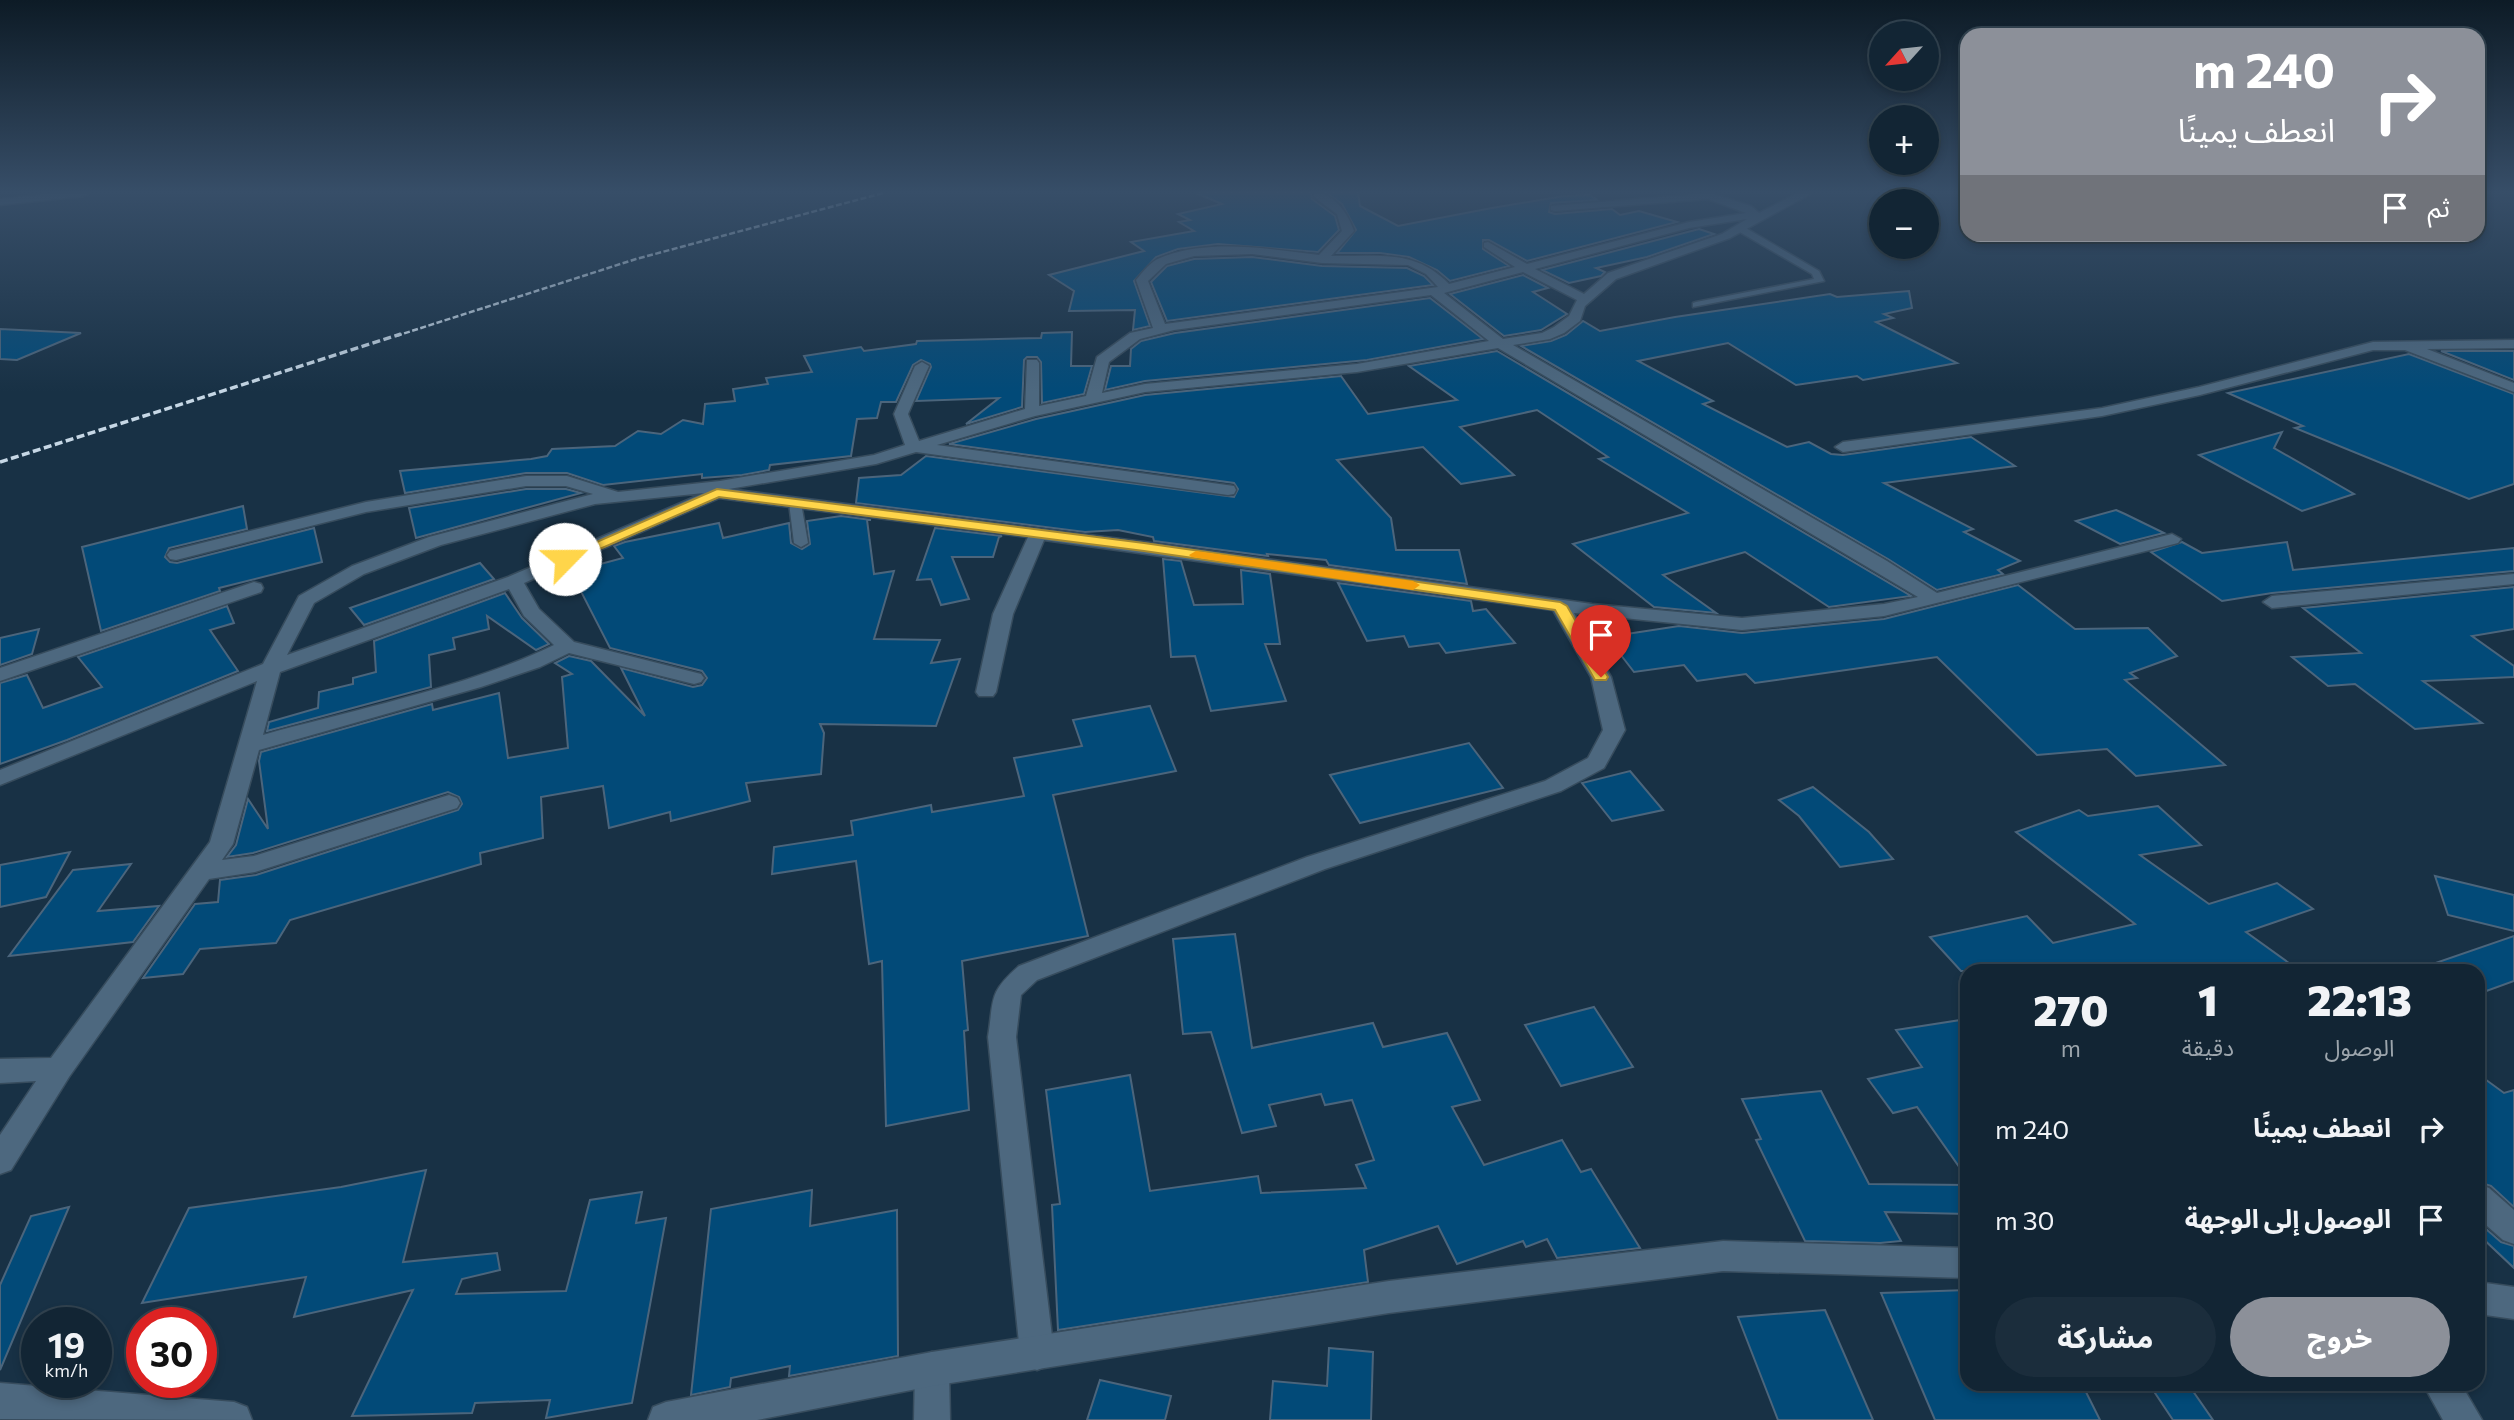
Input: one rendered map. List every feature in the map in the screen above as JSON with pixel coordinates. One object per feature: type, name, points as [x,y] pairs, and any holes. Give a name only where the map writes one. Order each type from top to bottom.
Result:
[{"type":"street","points":[[1160,330],[1142,280],[1162,261],[1169,259]]},
{"type":"street","points":[[1330,259],[1410,262],[1430,271],[1440,290],[1501,344],[1881,565],[1934,599]]},
{"type":"street","points":[[1512,259],[1540,278],[1585,299]]},
{"type":"street","points":[[1093,399],[1102,360],[1135,336],[1160,330],[1440,290],[1560,259]]},
{"type":"street","points":[[0,1161],[59,1069],[221,844],[271,668],[306,600],[359,570],[435,541],[594,499],[719,490],[876,459],[1032,412],[1145,388],[1357,368],[1501,344],[1559,330],[1575,318],[1579,305],[1612,276],[1658,259]]},
{"type":"street","points":[[2399,344],[2514,388]]},
{"type":"street","points":[[1843,447],[2102,412],[2200,391],[2373,346],[2514,344]]},
{"type":"street","points":[[1032,363],[1032,412]]},
{"type":"street","points":[[914,447],[901,414],[922,366]]},
{"type":"street","points":[[914,447],[1228,490]]},
{"type":"street","points":[[176,555],[366,507],[526,481],[567,481],[616,496]]},
{"type":"street","points":[[0,778],[271,668],[514,581],[719,490],[795,503],[1560,606],[1742,624],[1884,610],[2172,539]]},
{"type":"street","points":[[986,692],[1003,614],[1038,534]]},
{"type":"street","points":[[2272,602],[2514,579]]},
{"type":"street","points":[[514,581],[531,612],[567,646],[694,678]]},
{"type":"street","points":[[0,675],[254,588]]},
{"type":"street","points":[[1037,1353],[1002,1037],[1008,991],[1027,973],[1094,947],[1316,863],[1553,786],[1596,763],[1614,730],[1601,677],[1560,606]]},
{"type":"street","points":[[247,746],[474,683],[533,663],[567,646]]},
{"type":"street","points":[[200,872],[255,864],[449,803]]},
{"type":"street","points":[[0,1071],[59,1069]]},
{"type":"street","points":[[2485,1204],[2514,1230]]},
{"type":"street","points":[[666,1420],[932,1369],[1389,1297],[1723,1256],[1960,1263]]},
{"type":"street","points":[[2485,1299],[2514,1303]]},
{"type":"street","points":[[932,1369],[932,1420]]},
{"type":"street","points":[[2445,1391],[2464,1420]]},
{"type":"street","points":[[0,1401],[234,1420]]},
{"type":"lane","points":[[1696,305],[1819,281],[1820,278],[1815,274],[1791,259]]},
{"type":"lane","points":[[795,503],[801,543]]},
{"type":"building","points":[[1111,259],[1154,259],[1134,281],[1150,326],[1133,330],[1135,310],[1069,311],[1074,291],[1049,275]]},
{"type":"building","points":[[1193,259],[1270,259],[1322,266],[1407,268],[1424,276],[1433,285],[1167,321],[1151,282],[1167,266]]},
{"type":"building","points":[[1414,259],[1499,259],[1509,266],[1450,281],[1437,270]]},
{"type":"building","points":[[1583,259],[1636,259],[1596,268],[1605,272],[1601,276],[1569,283],[1542,270]]},
{"type":"building","points":[[1523,275],[1548,288],[1533,292],[1567,314],[1541,330],[1504,336],[1450,294]]},
{"type":"building","points":[[1909,291],[1912,308],[1884,314],[1893,318],[1876,322],[1957,363],[1863,380],[1857,376],[1796,385],[1728,343],[1638,361],[1713,401],[1703,404],[1787,447],[1809,442],[1831,454],[1843,455],[1971,437],[2015,466],[1884,483],[1973,529],[1964,532],[2020,561],[1998,570],[2003,574],[1937,590],[1521,346],[1551,341],[1566,335],[1583,321],[1600,331],[1830,294],[1837,297]]},
{"type":"building","points":[[1430,298],[1483,339],[1367,360],[1145,381],[1105,390],[1111,366],[1130,366],[1131,349],[1141,341],[1175,333]]},
{"type":"building","points":[[0,329],[81,333],[17,360],[0,359]]},
{"type":"building","points":[[1072,332],[1071,366],[1092,366],[1084,394],[1042,403],[1041,362],[1037,357],[1027,357],[1024,360],[1022,407],[966,424],[999,398],[916,401],[931,367],[921,360],[913,365],[896,402],[881,402],[877,418],[857,419],[851,456],[770,465],[769,470],[742,475],[702,478],[702,474],[603,485],[567,473],[526,473],[405,493],[400,471],[531,459],[547,456],[552,449],[615,446],[638,431],[661,434],[683,420],[703,424],[705,404],[735,401],[733,389],[768,384],[766,378],[812,372],[804,356],[861,347],[864,351],[916,344],[917,341],[1041,338],[1042,333]]},
{"type":"building","points":[[1497,351],[1911,596],[1829,607],[1745,552],[1663,575],[1716,613],[1654,607],[1573,544],[1688,513],[1599,459],[1608,457],[1537,410],[1460,427],[1514,475],[1461,484],[1423,447],[1337,460],[1391,518],[1396,550],[1459,550],[1467,584],[1329,565],[1326,560],[1267,554],[1268,556],[1154,541],[1153,537],[1118,530],[1085,532],[856,503],[859,478],[901,475],[926,456],[1234,497],[1238,489],[1234,483],[949,444],[1036,419],[1145,395],[1341,376],[1368,414],[1457,400],[1409,366]]},
{"type":"building","points":[[2441,351],[2514,351],[2514,380]]},
{"type":"building","points":[[2409,354],[2514,394],[2514,484],[2469,499],[2295,428],[2303,426],[2228,393]]},
{"type":"building","points":[[2282,432],[2274,448],[2354,494],[2302,511],[2199,455]]},
{"type":"building","points":[[526,489],[566,489],[581,493],[416,538],[409,508]]},
{"type":"building","points":[[243,506],[247,529],[169,548],[165,557],[170,562],[177,563],[314,528],[322,562],[219,588],[220,591],[101,631],[82,547]]},
{"type":"building","points":[[2116,510],[2164,533],[2120,544],[2076,521]]},
{"type":"building","points":[[841,516],[871,520],[867,520],[874,574],[894,571],[874,639],[940,640],[931,663],[960,659],[936,726],[820,724],[824,733],[821,774],[746,783],[750,801],[671,821],[670,812],[609,828],[603,786],[541,797],[543,838],[480,853],[481,864],[290,920],[276,943],[200,949],[183,974],[143,978],[195,904],[218,902],[220,880],[256,875],[458,810],[462,804],[459,797],[448,792],[253,853],[227,857],[236,845],[248,799],[268,829],[259,761],[261,752],[432,704],[433,710],[499,693],[508,758],[568,748],[562,677],[572,674],[555,663],[569,656],[591,661],[645,716],[621,668],[693,687],[702,685],[707,678],[702,671],[610,648],[571,572],[623,558],[614,546],[625,542],[719,523],[723,538],[789,523],[791,543],[802,549],[810,544],[807,521]]},
{"type":"building","points":[[935,528],[1002,536],[999,537],[993,557],[952,557],[969,599],[941,605],[931,579],[917,580]]},
{"type":"building","points":[[2182,542],[2202,553],[2287,542],[2293,570],[2514,548],[2514,571],[2272,593],[2222,601],[2151,552]]},
{"type":"building","points":[[1163,559],[1181,561],[1194,605],[1243,604],[1241,570],[1270,574],[1280,644],[1265,644],[1286,701],[1211,711],[1195,656],[1171,657]]},
{"type":"building","points":[[480,563],[494,579],[364,625],[350,608]]},
{"type":"building","points":[[1338,583],[1471,601],[1473,611],[1486,609],[1515,643],[1446,653],[1439,643],[1409,647],[1404,636],[1367,641]]},
{"type":"building","points":[[2018,585],[2075,629],[2148,628],[2177,656],[2130,673],[2137,678],[2125,680],[2225,765],[2136,776],[2107,749],[2037,755],[1937,657],[1755,683],[1746,674],[1697,681],[1684,665],[1634,672],[1607,637],[1679,626],[1742,633],[1884,619]]},
{"type":"building","points":[[2514,587],[2514,629],[2472,636],[2514,666],[2514,677],[2423,681],[2482,723],[2415,729],[2355,684],[2328,686],[2292,657],[2361,653],[2303,608]]},
{"type":"building","points":[[505,593],[522,618],[549,644],[536,650],[487,616],[489,629],[453,638],[455,649],[429,655],[431,687],[267,731],[269,722],[318,708],[319,692],[353,684],[353,678],[376,672],[374,641]]},
{"type":"building","points":[[227,606],[234,623],[210,630],[238,671],[0,764],[0,683],[27,675],[43,708],[102,687],[78,657]]},
{"type":"building","points":[[39,629],[32,654],[0,665],[0,638]]},
{"type":"building","points":[[1150,706],[1176,771],[1053,795],[1088,936],[962,961],[968,1030],[964,1031],[969,1110],[886,1126],[882,961],[869,964],[856,861],[772,874],[774,847],[853,835],[851,821],[931,805],[932,812],[1024,796],[1014,758],[1082,746],[1073,720]]},
{"type":"building","points":[[1469,743],[1503,788],[1360,823],[1330,775]]},
{"type":"building","points":[[1630,771],[1663,810],[1612,821],[1582,783]]},
{"type":"building","points":[[1813,787],[1869,832],[1893,859],[1840,867],[1799,816],[1779,800]]},
{"type":"building","points":[[2158,806],[2201,845],[2140,855],[2209,904],[2277,883],[2313,909],[2246,932],[2290,964],[1960,964],[1960,970],[1930,937],[2027,916],[2053,943],[2135,924],[2016,832],[2079,810],[2088,816]]},
{"type":"building","points":[[70,852],[46,897],[0,907],[0,865]]},
{"type":"building","points":[[131,864],[98,911],[159,906],[133,942],[9,956],[73,870]]},
{"type":"building","points":[[2435,876],[2514,895],[2514,931],[2448,915]]},
{"type":"building","points":[[1235,934],[1252,1048],[1373,1023],[1383,1047],[1447,1033],[1480,1100],[1452,1107],[1484,1165],[1562,1140],[1581,1172],[1591,1169],[1640,1248],[1557,1258],[1547,1239],[1526,1247],[1523,1241],[1457,1264],[1438,1226],[1364,1250],[1368,1282],[1058,1330],[1052,1205],[1060,1204],[1046,1090],[1130,1075],[1150,1191],[1258,1176],[1261,1193],[1366,1188],[1356,1165],[1374,1160],[1352,1100],[1325,1105],[1321,1094],[1269,1105],[1276,1126],[1242,1133],[1211,1032],[1183,1034],[1173,939]]},
{"type":"building","points":[[2514,936],[2514,981],[2485,991],[2485,964],[2433,964]]},
{"type":"building","points":[[1594,1007],[1633,1067],[1561,1086],[1525,1025]]},
{"type":"building","points":[[1960,1020],[1960,1168],[1917,1107],[1893,1113],[1868,1079],[1922,1067],[1896,1030]]},
{"type":"building","points":[[2485,1079],[2504,1093],[2514,1090],[2514,1207],[2491,1186],[2485,1184]]},
{"type":"building","points":[[1821,1091],[1869,1184],[1960,1185],[1960,1214],[1885,1212],[1901,1241],[1805,1241],[1756,1140],[1761,1139],[1742,1099]]},
{"type":"building","points":[[426,1170],[403,1262],[497,1253],[500,1270],[462,1279],[456,1294],[566,1291],[590,1200],[642,1192],[636,1223],[666,1218],[632,1403],[546,1418],[550,1400],[475,1403],[472,1413],[352,1416],[413,1290],[294,1317],[306,1277],[142,1303],[189,1208],[341,1187]]},
{"type":"building","points":[[812,1190],[810,1226],[897,1210],[898,1356],[789,1376],[790,1366],[731,1378],[730,1387],[691,1395],[711,1209]]},
{"type":"building","points":[[69,1207],[27,1307],[21,1307],[21,1320],[0,1370],[0,1285],[31,1216]]},
{"type":"building","points":[[2485,1228],[2501,1242],[2514,1246],[2514,1268],[2485,1241]]},
{"type":"building","points":[[1960,1290],[1960,1391],[2086,1391],[2100,1420],[1935,1420],[1881,1293]]},
{"type":"building","points":[[1825,1310],[1873,1420],[1778,1420],[1738,1317]]},
{"type":"building","points":[[1329,1348],[1373,1352],[1371,1420],[1270,1420],[1273,1381],[1327,1386]]},
{"type":"building","points":[[1100,1380],[1171,1396],[1165,1420],[1087,1420]]},
{"type":"building","points":[[2154,1391],[2193,1391],[2213,1420],[2173,1420]]},
{"type":"railway","points":[[396,336],[635,259]]},
{"type":"railway","points":[[0,462],[401,334]]},
{"type":"slow traffic","points":[[1196,555],[1413,585]]},
{"type":"route","points":[[565,559],[717,493],[1144,547],[1560,606],[1601,677]]}]
